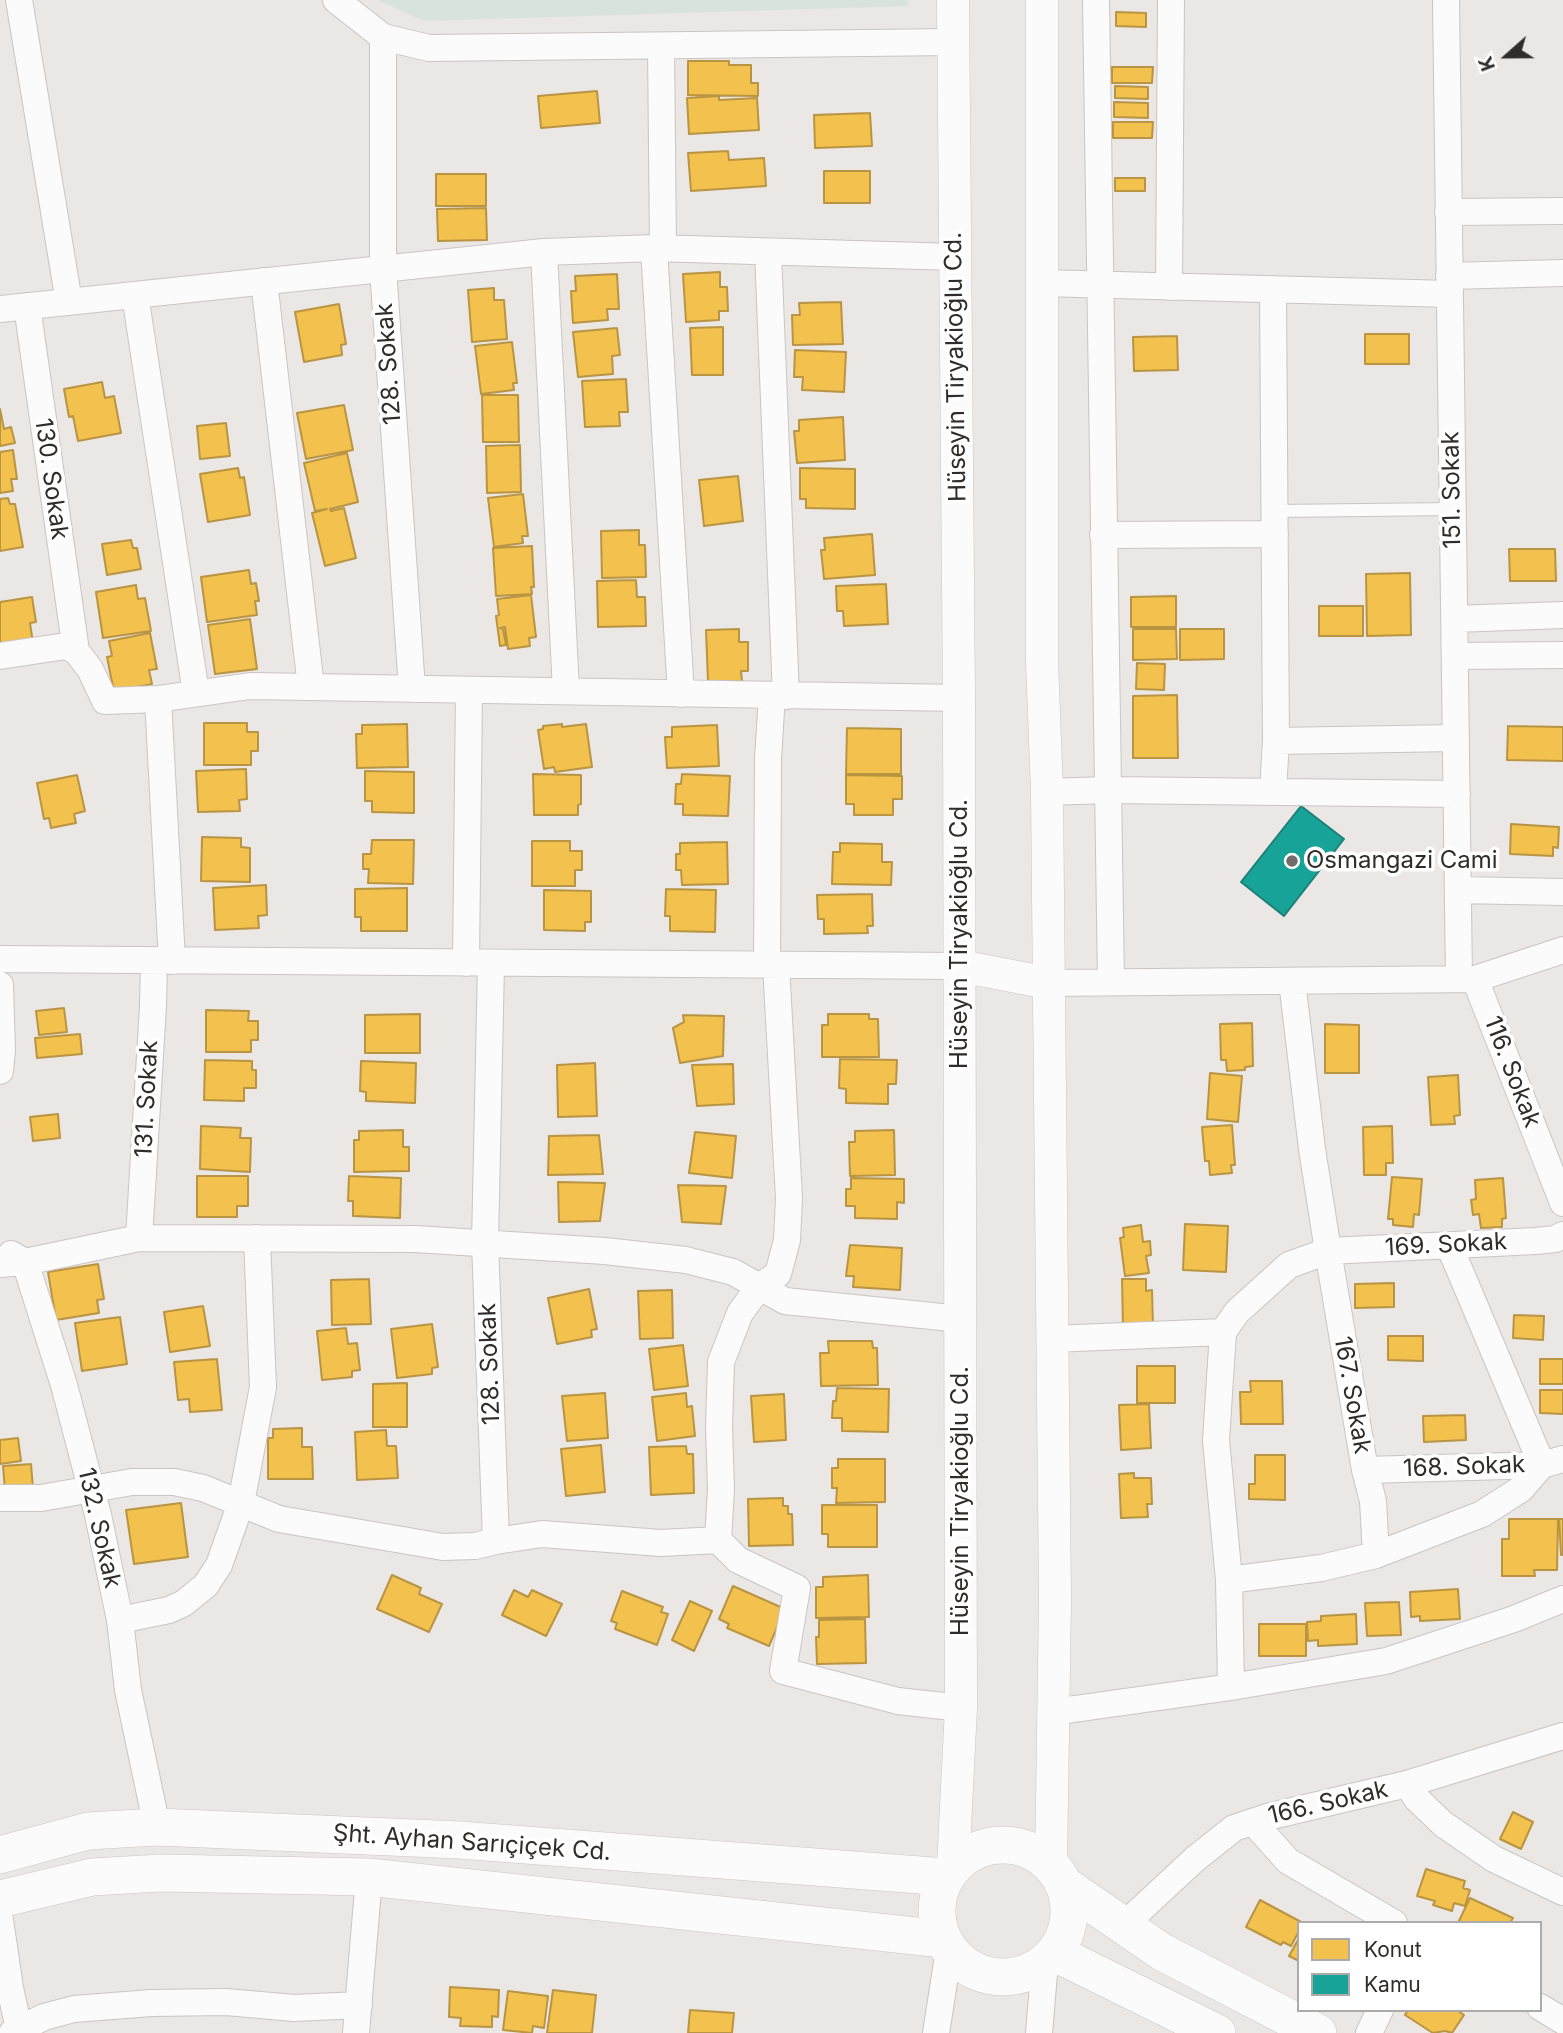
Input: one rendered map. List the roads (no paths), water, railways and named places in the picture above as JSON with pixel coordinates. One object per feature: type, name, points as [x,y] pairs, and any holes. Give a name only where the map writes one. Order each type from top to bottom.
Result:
[{"type":"main road","name":"Şht. Ayhan Sarıçiçek Cd.","points":[[0,1856],[88,1831],[157,1827],[460,1840],[950,1872]]},
{"type":"main road","points":[[950,1872],[971,1853],[991,1846],[1013,1846],[1034,1853],[1057,1875],[1162,1952],[1318,2033]]},
{"type":"main road","name":"Şht. Ayhan Sarıçiçek Cd.","points":[[0,1899],[92,1877],[161,1872],[369,1877],[946,1945]]},
{"type":"main road","name":"Hüseyin Tiryakioğlu Cd.","points":[[946,1945],[938,1924],[937,1908],[940,1892],[950,1872]]},
{"type":"main road","points":[[946,1945],[964,1965],[984,1975],[1005,1978],[1027,1973],[1050,1958],[1064,1937],[1068,1902],[1057,1875]]},
{"type":"main road","points":[[1050,1958],[1217,2033]]},
{"type":"street","points":[[19,0],[69,302]]},
{"type":"street","points":[[336,0],[383,37],[429,48],[953,42]]},
{"type":"street","name":"Hüseyin Tiryakioğlu Cd.","points":[[950,1872],[961,1708],[959,698],[953,0]]},
{"type":"street","points":[[1042,0],[1042,662],[1046,792],[1055,1600],[1053,1712],[1057,1875]]},
{"type":"street","points":[[1096,0],[1111,982]]},
{"type":"street","points":[[1169,286],[1171,0]]},
{"type":"street","name":"151. Sokak","points":[[1446,0],[1458,890],[1467,979]]},
{"type":"street","name":"128. Sokak","points":[[383,37],[383,268],[412,689]]},
{"type":"street","points":[[661,46],[658,248],[681,694]]},
{"type":"street","points":[[1448,212],[1563,211]]},
{"type":"street","points":[[0,309],[544,252],[658,248],[955,257]]},
{"type":"street","points":[[544,252],[566,691]]},
{"type":"street","points":[[718,1540],[721,1489],[721,1362],[740,1313],[759,1287],[778,1274],[787,1240],[789,1198],[772,965],[768,759],[779,695],[768,252]]},
{"type":"street","points":[[1042,283],[1273,289],[1449,285],[1563,273]]},
{"type":"street","points":[[264,281],[312,687]]},
{"type":"street","points":[[1273,289],[1276,741],[1273,791]]},
{"type":"street","points":[[135,295],[196,693]]},
{"type":"street","name":"130. Sokak","points":[[27,306],[76,651]]},
{"type":"street","points":[[1103,535],[1275,522]]},
{"type":"street","points":[[1455,619],[1563,615]]},
{"type":"street","points":[[0,656],[66,646],[76,651],[90,669],[105,701],[158,699],[250,687],[959,698]]},
{"type":"street","points":[[1456,656],[1563,654]]},
{"type":"street","name":"128. Sokak","points":[[469,690],[496,1541]]},
{"type":"street","name":"131. Sokak","points":[[139,1238],[153,1006],[163,961],[158,699]]},
{"type":"street","points":[[1276,741],[1456,738]]},
{"type":"street","points":[[1046,792],[1108,790],[1457,794]]},
{"type":"street","points":[[1458,890],[1563,892]]},
{"type":"street","points":[[0,959],[960,966],[1048,983],[1467,979],[1563,950]]},
{"type":"street","name":"116. Sokak","points":[[1467,979],[1563,1203]]},
{"type":"street","name":"167. Sokak","points":[[1292,981],[1312,1149],[1365,1470],[1373,1501],[1376,1555]]},
{"type":"street","points":[[0,985],[0,1071]]},
{"type":"street","name":"169. Sokak","points":[[1223,1332],[1237,1312],[1289,1265],[1328,1251],[1555,1239],[1563,1235]]},
{"type":"street","points":[[0,1247],[12,1263],[139,1238],[415,1239],[605,1251],[686,1260],[733,1272],[785,1301],[961,1319]]},
{"type":"street","points":[[120,1620],[169,1610],[197,1594],[219,1565],[241,1503],[263,1387],[257,1238]]},
{"type":"street","points":[[1229,1580],[1321,1568],[1376,1555],[1482,1514],[1521,1489],[1552,1462],[1448,1245]]},
{"type":"street","name":"132. Sokak","points":[[12,1263],[64,1385],[91,1490],[120,1620],[128,1690],[157,1827]]},
{"type":"street","points":[[1052,1339],[1223,1332],[1216,1440],[1229,1580],[1231,1688]]},
{"type":"street","name":"168. Sokak","points":[[1365,1470],[1552,1462]]},
{"type":"street","points":[[0,1498],[41,1498],[132,1482],[174,1482],[203,1488],[279,1519],[443,1547],[475,1546],[542,1534],[661,1543],[718,1540],[738,1560],[797,1588],[783,1671],[898,1701],[961,1708]]},
{"type":"street","points":[[1053,1712],[1231,1688],[1386,1661],[1514,1619],[1563,1599]]},
{"type":"street","name":"166. Sokak","points":[[1124,1925],[1234,1828],[1407,1784],[1563,1736]]},
{"type":"street","points":[[1407,1784],[1416,1799],[1453,1831],[1494,1859],[1563,1892]]},
{"type":"street","points":[[1253,1822],[1288,1861],[1391,1921]]},
{"type":"street","points":[[356,2033],[369,1877]]},
{"type":"street","points":[[0,1920],[16,2031],[44,2017],[74,2009],[138,2004],[226,2002],[293,2021],[359,2005]]},
{"type":"street","name":"Hüseyin Tiryakioğlu Cd.","points":[[936,2033],[946,1945]]},
{"type":"street","points":[[1039,2033],[1050,1958]]},
{"type":"street","points":[[1542,2008],[1563,2021]]},
{"type":"street","points":[[1370,2033],[1379,2012]]},
{"type":"lane","points":[[1275,522],[1452,509]]},
{"type":"place","name":"Osmangazi Cami","points":[[1292,861]]}]
